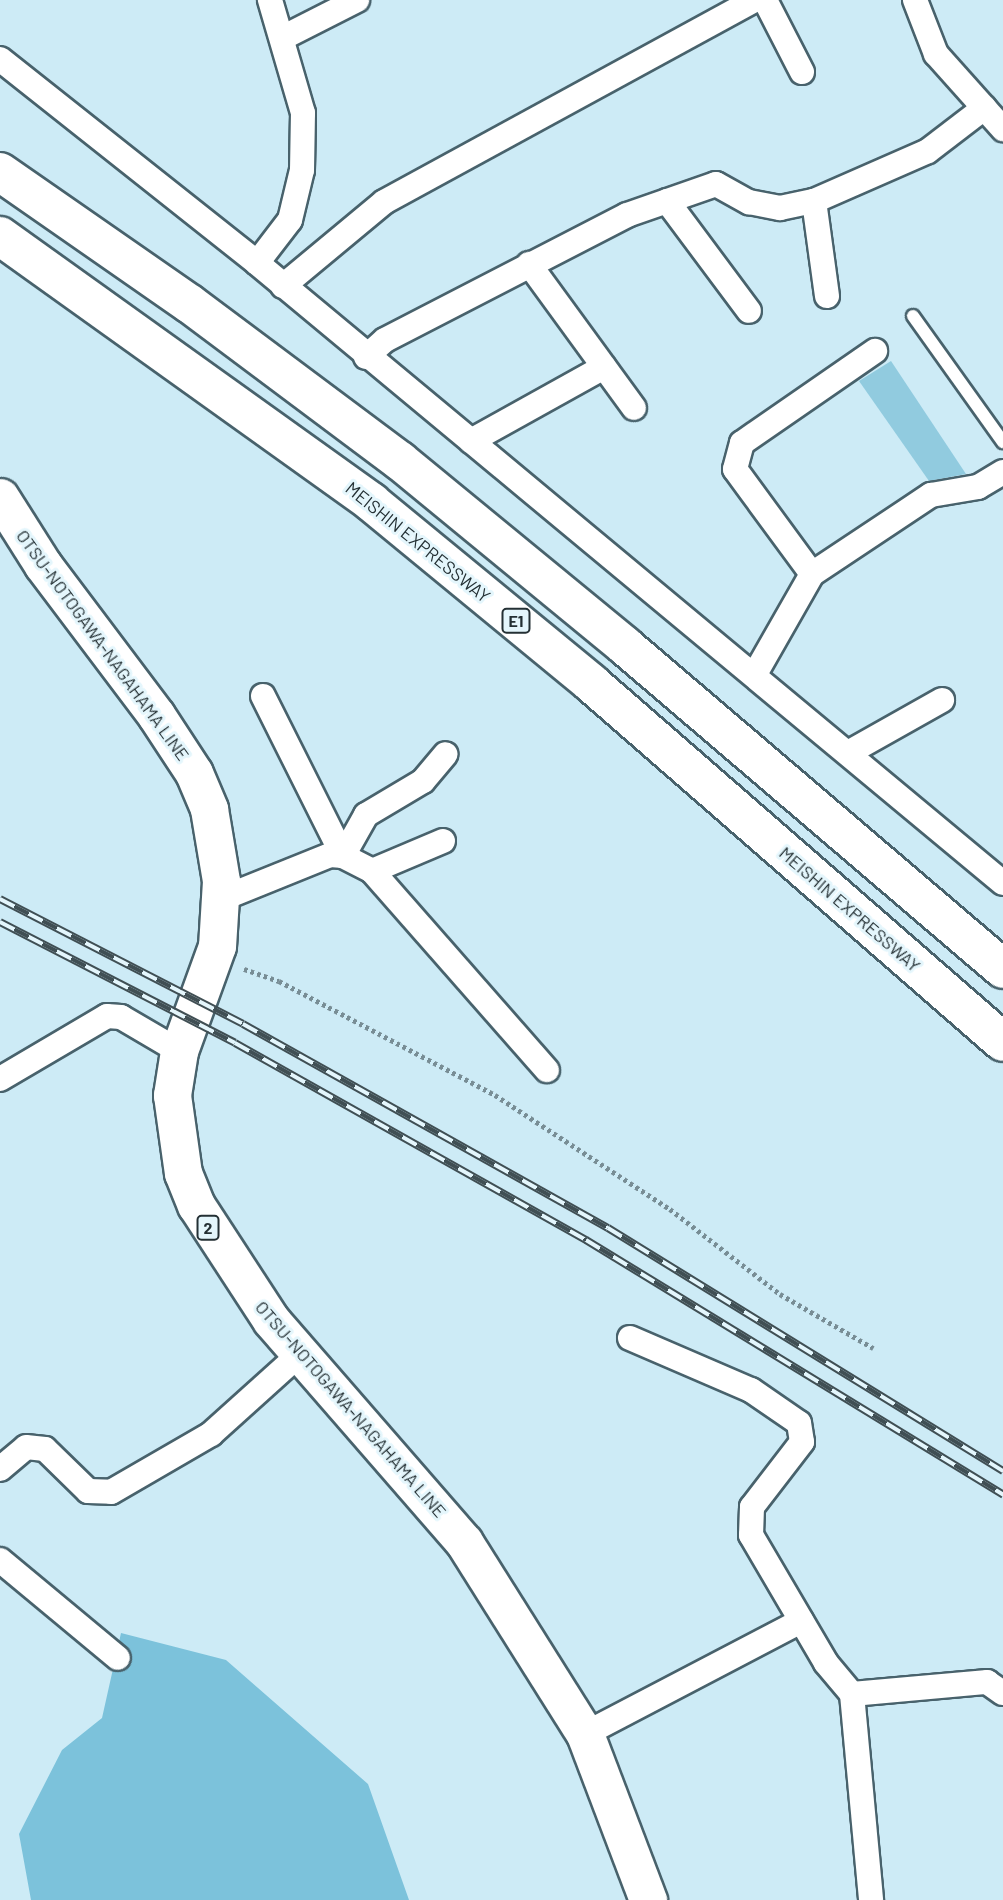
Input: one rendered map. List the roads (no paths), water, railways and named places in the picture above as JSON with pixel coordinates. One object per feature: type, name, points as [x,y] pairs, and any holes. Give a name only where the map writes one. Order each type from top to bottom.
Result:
[{"type":"highway","points":[[0,172],[190,304],[400,461],[625,646],[1003,969]]},
{"type":"highway","name":"MEISHIN EXPRESSWAY","points":[[0,236],[372,502],[601,692],[1003,1042]]},
{"type":"main road","name":"OTSU-NOTOGAWA-NAGAHAMA LINE","points":[[0,497],[43,565],[194,773],[209,809],[221,899],[213,958],[179,1051],[172,1095],[183,1173],[219,1246],[300,1354],[464,1542],[585,1734],[649,1900]]},
{"type":"street","points":[[257,263],[290,220],[302,170],[303,113],[284,37],[270,0]]},
{"type":"street","points":[[284,37],[357,0]]},
{"type":"street","points":[[283,286],[384,202],[755,0]]},
{"type":"street","points":[[765,0],[802,72]]},
{"type":"street","points":[[915,0],[936,54],[1003,129]]},
{"type":"street","points":[[0,59],[257,263],[674,614],[755,674],[1003,883]]},
{"type":"street","points":[[366,357],[385,340],[529,264],[667,201],[716,184],[748,202],[780,208],[814,201],[928,151],[984,108]]},
{"type":"street","points":[[667,201],[749,311]]},
{"type":"street","points":[[814,201],[827,296]]},
{"type":"street","points":[[529,264],[634,408]]},
{"type":"street","points":[[812,574],[735,469],[742,443],[875,351]]},
{"type":"street","points":[[471,441],[604,367]]},
{"type":"street","points":[[755,674],[812,574],[931,495],[978,487],[1003,472]]},
{"type":"street","points":[[263,696],[343,856]]},
{"type":"street","points":[[848,753],[942,700]]},
{"type":"street","points":[[343,856],[366,815],[424,781],[446,754]]},
{"type":"street","points":[[372,871],[443,841]]},
{"type":"street","points":[[221,899],[330,855],[343,856],[372,871],[547,1070]]},
{"type":"street","points":[[0,1079],[107,1016],[121,1017],[179,1051]]},
{"type":"street","points":[[630,1338],[751,1390],[799,1423],[802,1442],[752,1507],[751,1535],[801,1621],[852,1694],[871,1900]]},
{"type":"street","points":[[0,1469],[26,1447],[45,1449],[88,1491],[111,1492],[211,1434],[300,1354]]},
{"type":"street","points":[[0,1560],[118,1658]]},
{"type":"street","points":[[585,1734],[801,1621]]},
{"type":"street","points":[[852,1694],[987,1682],[1003,1693]]},
{"type":"lane","points":[[912,316],[1003,442]]},
{"type":"railway","points":[[0,899],[243,1024],[608,1228],[1003,1471]]},
{"type":"railway","points":[[0,922],[235,1043],[586,1240],[1003,1495]]}]
